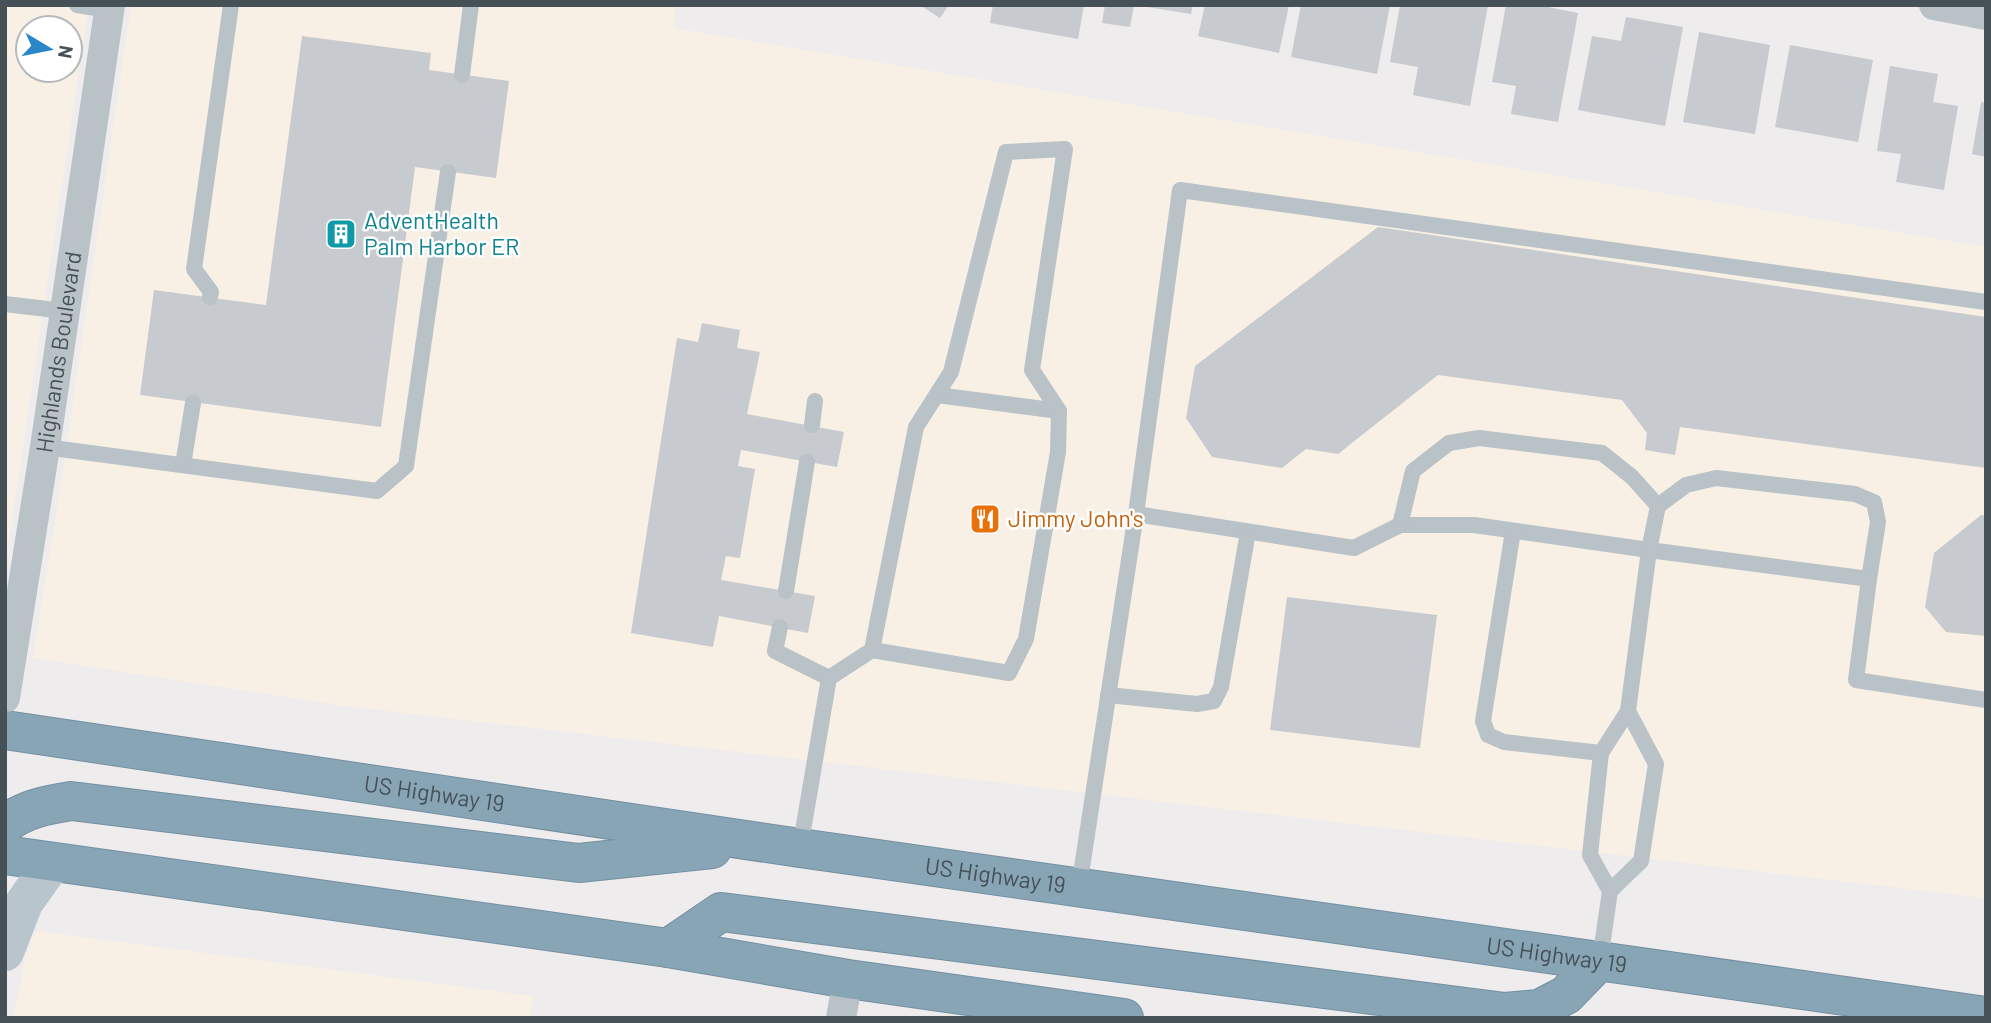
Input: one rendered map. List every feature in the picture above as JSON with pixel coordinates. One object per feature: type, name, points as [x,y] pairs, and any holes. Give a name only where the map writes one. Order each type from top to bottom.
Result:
[{"type":"highway","name":"US Highway 19","points":[[5,730],[785,846],[1986,1016]]},
{"type":"highway","points":[[5,824],[38,806],[71,801],[579,863],[785,846]]},
{"type":"highway","points":[[5,855],[668,948],[848,978],[1124,1018]]},
{"type":"highway","points":[[668,948],[721,912],[1505,1012],[1539,1009],[1566,995],[1600,960]]},
{"type":"street","points":[[1934,5],[1986,15]]},
{"type":"street","name":"Highlands Boulevard","points":[[5,698],[45,447],[109,8]]},
{"type":"street","points":[[5,951],[24,903],[53,862]]},
{"type":"street","points":[[841,1018],[848,978]]},
{"type":"lane","points":[[77,5],[109,8]]},
{"type":"lane","points":[[210,298],[211,292],[194,268],[231,5]]},
{"type":"lane","points":[[462,75],[471,5]]},
{"type":"lane","points":[[785,846],[829,678],[872,650],[1009,673],[1026,639],[1058,452],[1059,411],[1032,370],[1065,149],[1006,152],[951,372],[916,427],[872,650]]},
{"type":"lane","points":[[45,447],[377,491],[406,466],[448,172]]},
{"type":"lane","points":[[1079,887],[1136,514],[1180,190],[1986,302]]},
{"type":"lane","points":[[5,304],[64,311]]},
{"type":"lane","points":[[937,395],[1059,411]]},
{"type":"lane","points":[[812,425],[815,401]]},
{"type":"lane","points":[[183,465],[193,402]]},
{"type":"lane","points":[[1400,525],[1413,471],[1449,443],[1479,438],[1602,453],[1632,477],[1658,506]]},
{"type":"lane","points":[[786,591],[807,462]]},
{"type":"lane","points":[[1600,960],[1610,891],[1590,855],[1601,753],[1628,712],[1649,550],[1658,506],[1686,485],[1716,478],[1855,494],[1874,502],[1878,522],[1856,680],[1986,700]]},
{"type":"lane","points":[[1136,514],[1354,548],[1400,525],[1474,525],[1869,579]]},
{"type":"lane","points":[[1108,695],[1197,704],[1214,701],[1222,687],[1248,531]]},
{"type":"lane","points":[[1513,531],[1483,721],[1488,735],[1504,742],[1601,753]]},
{"type":"lane","points":[[780,628],[775,651],[829,678]]},
{"type":"lane","points":[[1610,891],[1642,861],[1656,764],[1628,712]]},
{"type":"shaded area","points":[[5,5],[89,5],[84,38],[84,14],[14,14],[14,84],[77,84],[5,567]]},
{"type":"shaded area","points":[[131,5],[676,5],[673,28],[1986,247],[1986,898],[345,706],[33,658]]},
{"type":"shaded area","points":[[36,931],[533,997],[529,1018],[14,1018],[25,958]]},
{"type":"building","points":[[920,5],[949,5],[940,18]]},
{"type":"building","points":[[993,5],[1084,5],[1078,39],[990,23]]},
{"type":"building","points":[[1105,5],[1134,5],[1130,27],[1102,23]]},
{"type":"building","points":[[1147,5],[1193,5],[1191,14]]},
{"type":"building","points":[[1205,5],[1289,5],[1279,53],[1198,36]]},
{"type":"building","points":[[1301,5],[1390,5],[1377,74],[1291,57]]},
{"type":"building","points":[[1400,5],[1488,5],[1470,106],[1413,95],[1418,67],[1390,62]]},
{"type":"building","points":[[1506,5],[1538,5],[1578,13],[1558,122],[1511,114],[1516,86],[1492,82]]},
{"type":"building","points":[[1626,17],[1683,27],[1665,126],[1578,110],[1592,36],[1621,41]]},
{"type":"building","points":[[1699,32],[1770,45],[1755,134],[1683,122]]},
{"type":"building","name":"AdventHealth Palm Harbor ER","points":[[302,36],[431,53],[429,70],[509,81],[496,178],[415,167],[381,427],[140,395],[154,290],[266,305]]},
{"type":"building","points":[[1790,45],[1873,60],[1858,142],[1775,127]]},
{"type":"building","points":[[1890,66],[1938,74],[1933,102],[1958,106],[1944,190],[1896,182],[1901,154],[1877,151]]},
{"type":"building","points":[[1981,102],[1986,103],[1986,157],[1972,154]]},
{"type":"building","points":[[1378,227],[1986,317],[1986,468],[1680,427],[1675,455],[1645,450],[1647,433],[1622,400],[1438,375],[1338,454],[1306,449],[1282,468],[1212,457],[1186,418],[1195,366]]},
{"type":"building","points":[[702,323],[740,330],[737,348],[760,352],[747,414],[844,432],[837,467],[741,450],[738,466],[755,469],[740,558],[726,556],[721,580],[815,596],[808,633],[719,616],[713,647],[631,633],[677,338],[698,342]]},
{"type":"building","points":[[1981,515],[1986,516],[1986,636],[1946,632],[1925,607],[1934,553]]},
{"type":"building","points":[[1287,597],[1437,615],[1420,748],[1270,730]]},
{"type":"place","name":"AdventHealth Palm Harbor ER","points":[[341,234]]},
{"type":"place","name":"Jimmy John's","points":[[985,519]]}]
